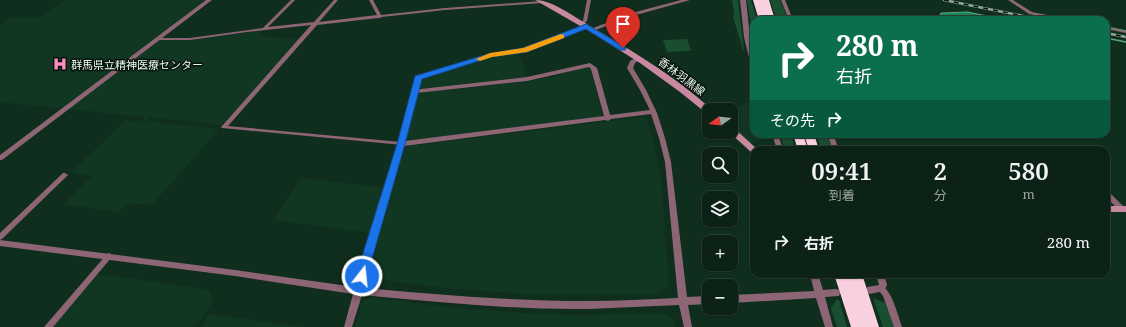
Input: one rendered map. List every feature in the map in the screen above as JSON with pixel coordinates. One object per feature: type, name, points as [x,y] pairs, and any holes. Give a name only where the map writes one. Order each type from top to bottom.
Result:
[{"type":"highway","points":[[756,0],[762,16]]},
{"type":"highway","points":[[765,0],[771,16]]},
{"type":"highway","points":[[842,278],[858,327]]},
{"type":"highway","points":[[856,278],[872,327]]},
{"type":"main road","name":"香林羽黒線","points":[[540,1],[639,58],[673,82],[702,105]]},
{"type":"main road","points":[[738,136],[750,147]]},
{"type":"main road","points":[[1110,209],[1124,209]]},
{"type":"street","points":[[0,158],[209,0]]},
{"type":"street","points":[[264,29],[293,0]]},
{"type":"street","points":[[336,0],[224,127],[401,144],[608,119],[653,112]]},
{"type":"street","points":[[371,0],[380,17]]},
{"type":"street","points":[[586,27],[585,21],[589,0]]},
{"type":"street","points":[[348,327],[357,291],[401,144],[414,91],[418,79],[421,76],[490,55],[525,50],[586,27],[687,0]]},
{"type":"street","points":[[743,0],[750,40]]},
{"type":"street","points":[[783,0],[789,16]]},
{"type":"street","points":[[1010,0],[1031,13],[1046,16]]},
{"type":"street","points":[[157,39],[190,39],[264,29],[445,9],[540,1]]},
{"type":"street","points":[[1110,29],[1126,32]]},
{"type":"street","points":[[639,58],[630,64],[630,68],[642,88],[663,139],[668,162],[683,302],[688,327]]},
{"type":"street","points":[[414,91],[527,79],[590,65],[594,68],[608,119]]},
{"type":"street","points":[[0,237],[65,175]]},
{"type":"street","points":[[1110,197],[1124,209]]},
{"type":"street","points":[[0,243],[109,256],[357,291],[542,304],[596,305],[702,301]]},
{"type":"street","points":[[48,327],[109,256]]},
{"type":"street","points":[[815,278],[829,327]]},
{"type":"street","points":[[881,278],[883,285],[881,288]]},
{"type":"street","points":[[870,290],[881,288]]},
{"type":"street","points":[[881,288],[886,294],[898,327]]},
{"type":"street","points":[[738,299],[836,292]]},
{"type":"shaded area","name":"群馬県立精神医療センター","points":[[67,0],[206,0],[63,107],[58,108],[0,102],[0,25],[8,18],[41,17]]},
{"type":"shaded area","points":[[732,0],[738,0],[744,50],[733,17]]},
{"type":"shaded area","points":[[747,0],[751,0],[756,16],[750,16],[750,20]]},
{"type":"shaded area","points":[[770,0],[780,0],[786,16],[776,16]]},
{"type":"shaded area","points":[[968,12],[987,16],[941,16],[941,13]]},
{"type":"shaded area","points":[[263,30],[258,36],[299,39],[222,125],[150,117],[146,121],[219,129],[152,205],[127,203],[119,212],[64,204],[93,175],[70,173],[126,120],[140,122],[144,117],[70,109],[71,106],[158,40],[190,40]]},
{"type":"shaded area","points":[[687,39],[691,51],[667,52],[663,40]]},
{"type":"shaded area","points":[[518,53],[528,77],[418,89],[421,78],[482,59]]},
{"type":"shaded area","points":[[586,67],[590,68],[602,114],[600,117],[408,141],[406,139],[418,95],[422,93],[548,78]]},
{"type":"shaded area","points":[[750,102],[750,138],[769,139],[749,143],[738,133],[738,107]]},
{"type":"shaded area","points":[[643,117],[646,118],[652,136],[661,178],[669,286],[660,294],[523,294],[445,288],[372,279],[369,276],[394,180],[404,149],[408,146]]},
{"type":"shaded area","points":[[781,138],[792,138],[794,146],[784,146]]},
{"type":"shaded area","points":[[818,138],[828,138],[831,146],[820,146]]},
{"type":"shaded area","points":[[301,178],[385,188],[371,233],[273,220]]},
{"type":"shaded area","points":[[98,274],[211,290],[212,303],[195,327],[52,327]]},
{"type":"shaded area","points":[[367,297],[453,308],[537,314],[582,315],[663,313],[674,320],[675,327],[355,327],[362,301]]},
{"type":"shaded area","points":[[873,298],[885,303],[894,327],[883,327]]},
{"type":"shaded area","points":[[836,300],[839,300],[847,327],[837,327],[831,308]]},
{"type":"shaded area","points":[[209,314],[305,327],[201,327]]},
{"type":"waterway","points":[[1110,28],[1126,31]]},
{"type":"waterway","points":[[1110,39],[1126,42]]},
{"type":"railway","points":[[944,0],[1023,16]]},
{"type":"railway","points":[[1110,34],[1126,37]]},
{"type":"slow traffic","points":[[480,59],[490,55],[525,50],[561,36]]},
{"type":"place","name":"群馬県立精神医療センター","points":[[60,64]]},
{"type":"route","points":[[362,276],[401,144],[418,78],[490,55],[525,50],[586,26],[623,48]]}]
